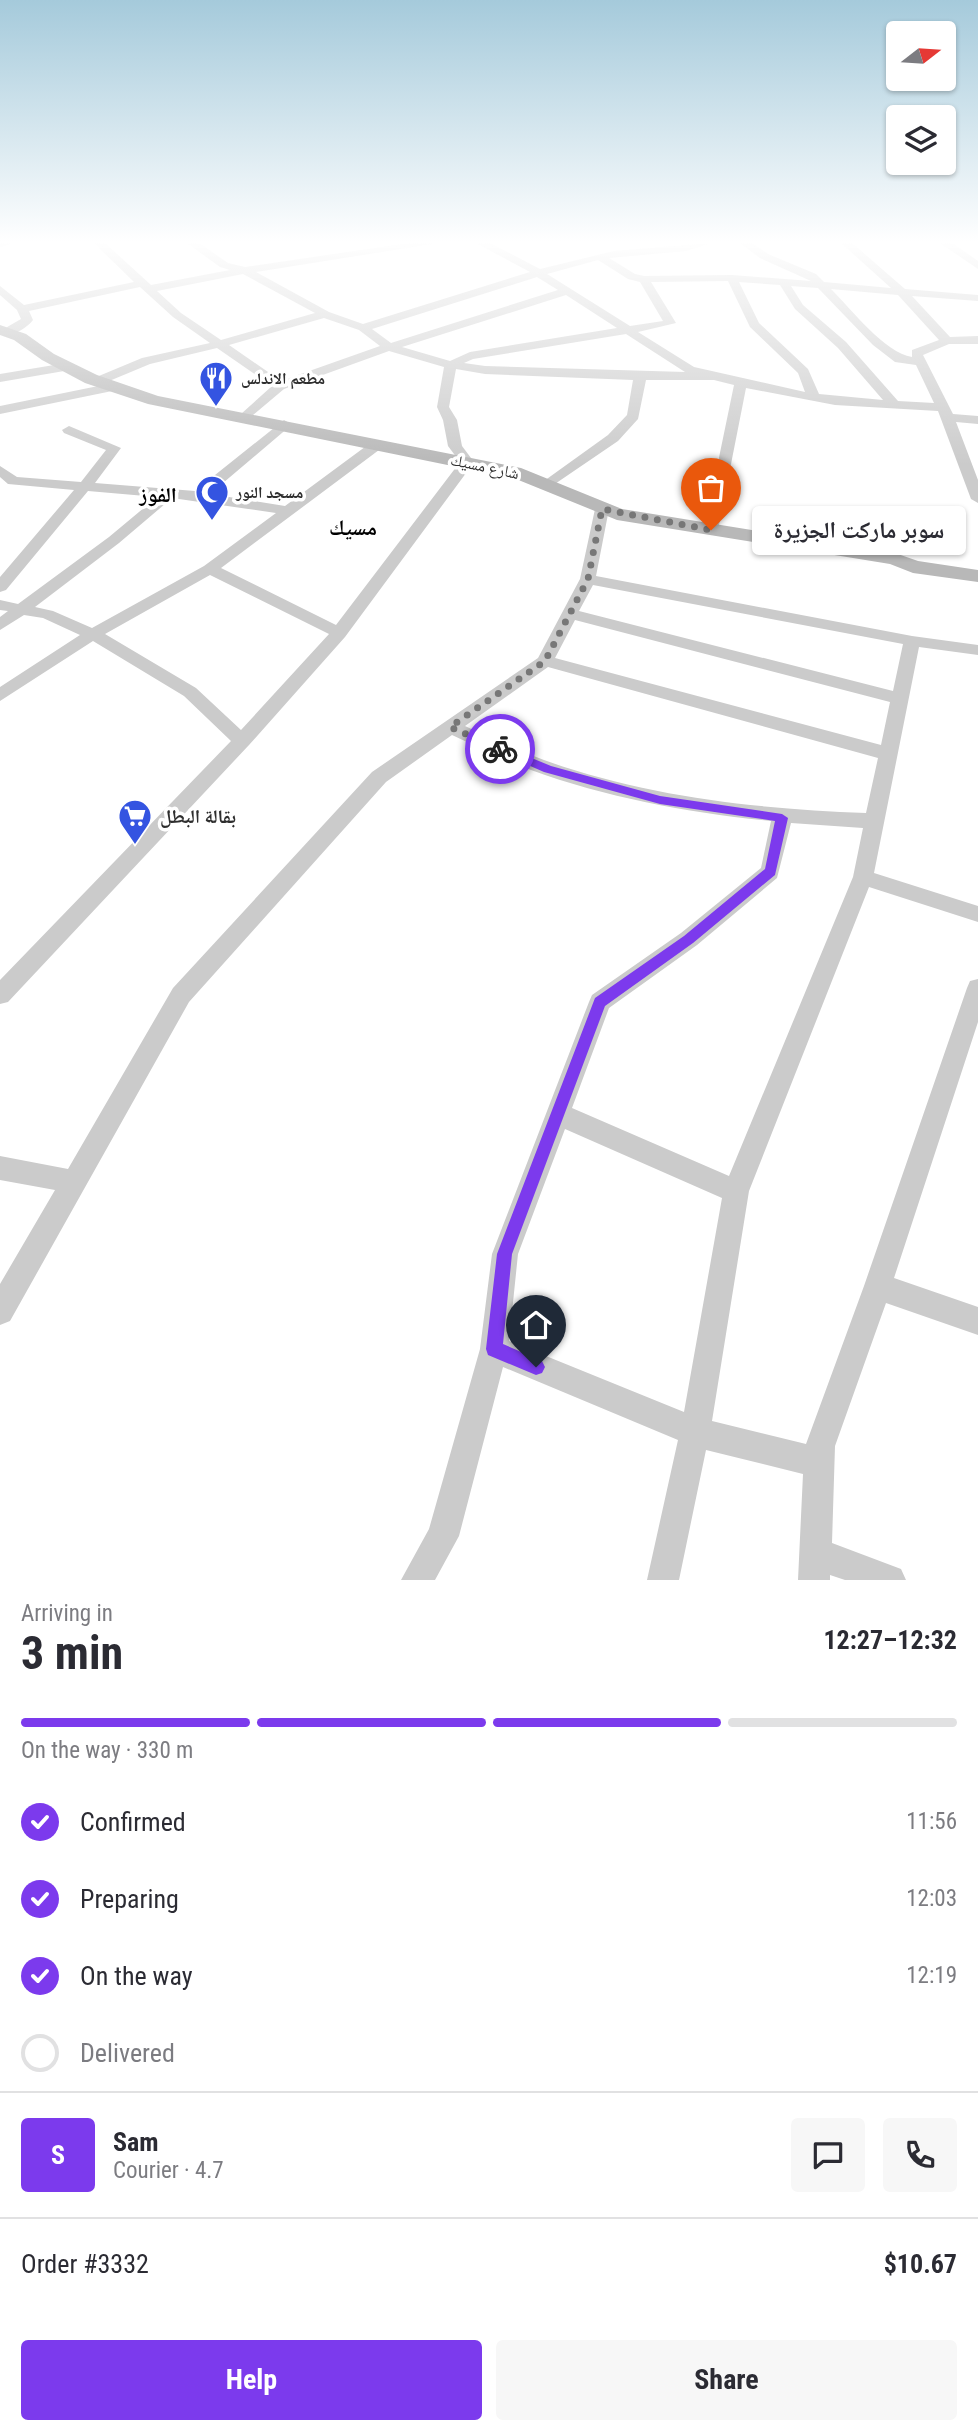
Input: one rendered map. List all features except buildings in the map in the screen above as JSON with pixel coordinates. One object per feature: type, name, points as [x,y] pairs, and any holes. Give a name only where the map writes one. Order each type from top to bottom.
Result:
[{"type":"street","points":[[5,334],[22,325],[27,320],[26,317]]},
{"type":"street","points":[[180,317],[280,386]]},
{"type":"street","points":[[0,410],[105,384],[146,361],[220,344],[315,317]]},
{"type":"street","points":[[332,317],[363,328],[388,347],[451,365],[485,370],[640,377],[715,376]]},
{"type":"street","points":[[363,328],[398,317]]},
{"type":"street","points":[[246,417],[280,386],[388,347],[485,317]]},
{"type":"street","points":[[608,317],[690,370],[814,398],[894,404],[978,420]]},
{"type":"street","points":[[451,365],[470,356],[625,328],[670,323],[666,317]]},
{"type":"street","points":[[750,317],[754,325],[803,372],[814,398]]},
{"type":"street","points":[[810,317],[842,345],[894,404]]},
{"type":"street","points":[[852,317],[899,359],[920,362]]},
{"type":"street","points":[[925,317],[947,341]]},
{"type":"street","name":"شارع مسيك","points":[[5,334],[105,384],[154,400],[284,424],[521,474],[602,509],[711,530],[895,559],[913,567],[978,576]]},
{"type":"street","points":[[978,340],[947,341],[916,353],[945,412],[978,499]]},
{"type":"street","points":[[0,995],[242,741],[339,633],[467,462],[455,446],[450,420],[443,407],[451,365]]},
{"type":"street","points":[[0,378],[66,366]]},
{"type":"street","points":[[549,484],[613,438],[633,416],[640,377]]},
{"type":"street","points":[[711,530],[740,383]]},
{"type":"street","points":[[198,496],[284,424]]},
{"type":"street","points":[[0,587],[114,448],[69,430]]},
{"type":"street","points":[[0,695],[93,634],[210,569],[378,444]]},
{"type":"street","points":[[0,470],[6,482],[86,485],[170,493],[289,511]]},
{"type":"street","points":[[0,625],[114,540],[170,493]]},
{"type":"street","points":[[0,1311],[181,995],[379,777],[545,661],[588,579],[602,509]]},
{"type":"street","points":[[895,559],[914,553],[978,560]]},
{"type":"street","points":[[210,569],[339,633]]},
{"type":"street","points":[[588,579],[912,642],[978,650]]},
{"type":"street","points":[[0,605],[47,614],[93,634],[190,692],[242,741]]},
{"type":"street","points":[[570,614],[900,699]]},
{"type":"street","points":[[663,1580],[695,1432],[736,1191],[863,877],[912,642]]},
{"type":"street","points":[[545,661],[889,754]]},
{"type":"street","points":[[450,727],[548,769],[660,800],[782,818],[874,821]]},
{"type":"street","points":[[417,1580],[443,1536],[494,1349],[505,1254],[600,1002],[689,939],[771,872],[782,818]]},
{"type":"street","points":[[863,877],[978,915]]},
{"type":"street","points":[[890,1580],[814,1567],[820,1446],[878,1286],[978,988]]},
{"type":"street","points":[[558,1114],[736,1191]]},
{"type":"street","points":[[0,1168],[74,1182]]},
{"type":"street","points":[[878,1286],[978,1321]]},
{"type":"street","points":[[494,1349],[695,1432],[819,1463]]},
{"type":"way so far","points":[[500,749],[450,727],[545,661],[588,579],[602,509],[711,530]]},
{"type":"place","name":"مطعم الاندلس","points":[[216,408]]},
{"type":"place","name":"مسجد النور","points":[[212,522]]},
{"type":"place","name":"سوبر ماركت الجزيرة","points":[[711,530]]},
{"type":"place","name":"بقالة البطل","points":[[135,846]]},
{"type":"district","name":"الفوز","points":[[158,495]]},
{"type":"district","name":"مسيك","points":[[353,528]]},
{"type":"route","points":[[500,749],[548,769],[660,800],[782,818],[771,872],[689,939],[600,1002],[505,1254],[494,1349],[536,1367]]}]
